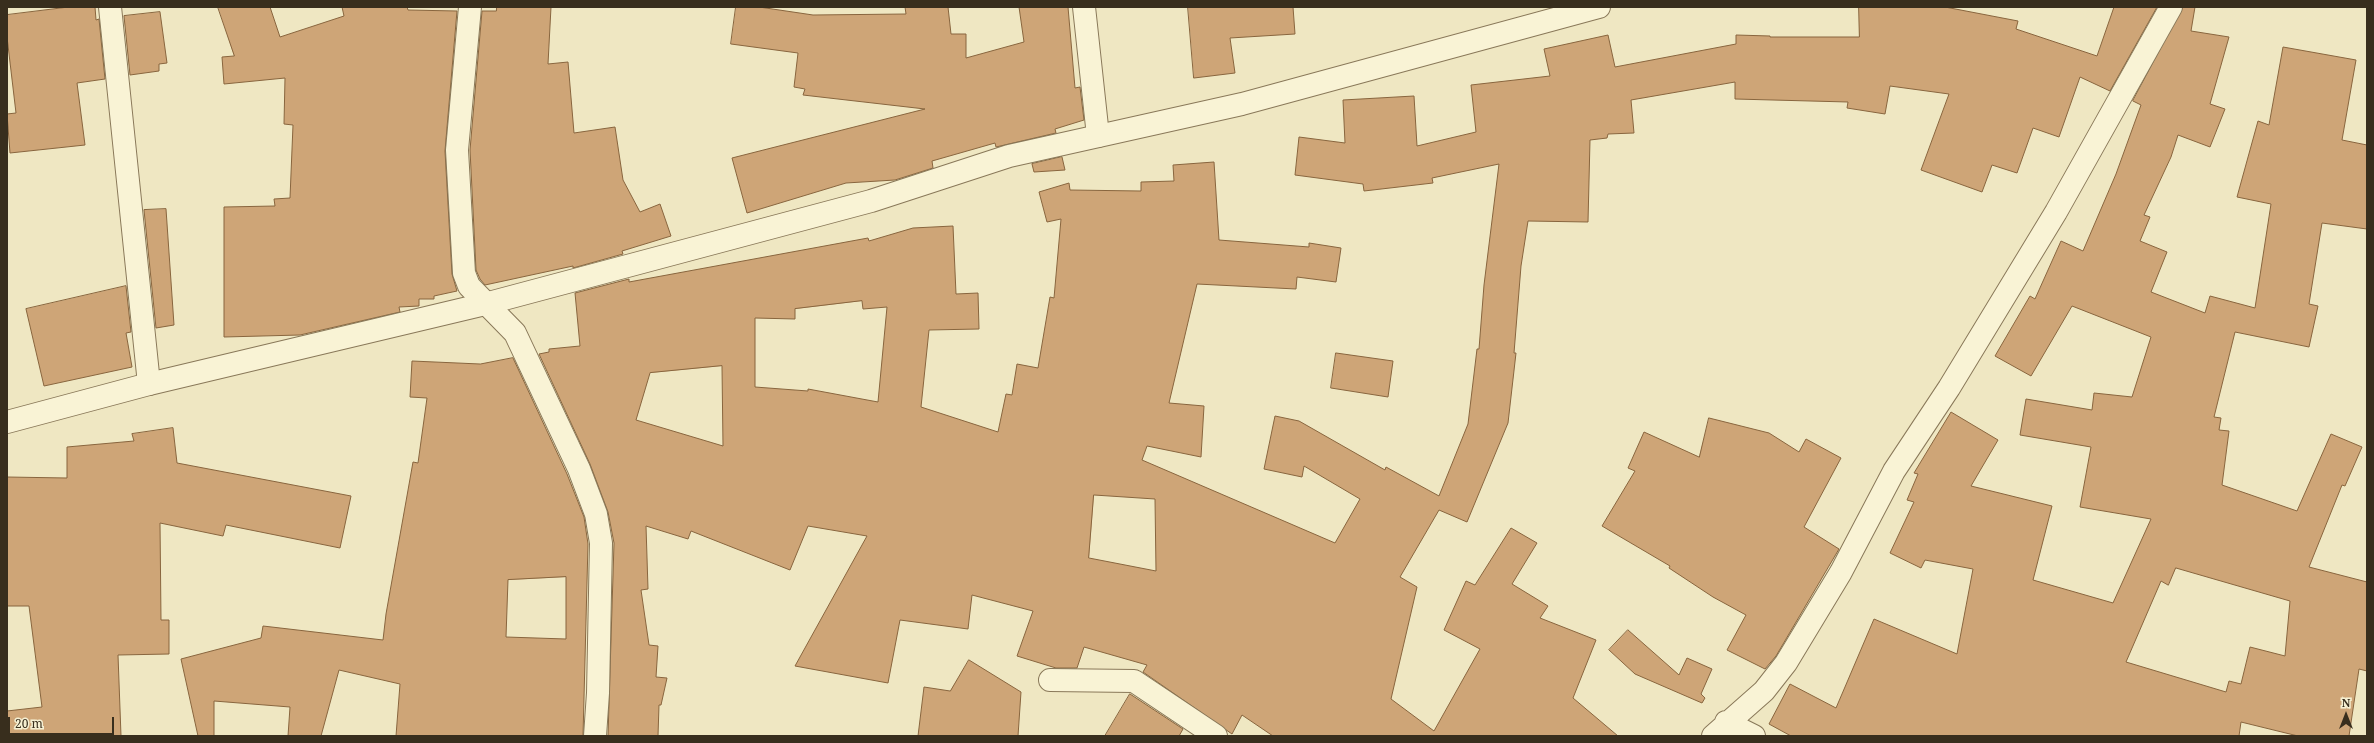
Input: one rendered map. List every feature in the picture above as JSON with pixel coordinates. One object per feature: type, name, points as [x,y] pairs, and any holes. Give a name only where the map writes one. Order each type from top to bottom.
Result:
[{"type":"street","points":[[110,7],[149,384]]},
{"type":"street","points":[[470,7],[457,150],[464,273],[469,286],[515,333],[579,470],[596,514],[600,551],[598,692],[595,736]]},
{"type":"street","points":[[1084,7],[1098,136]]},
{"type":"street","points":[[7,422],[149,384],[485,304],[871,201],[1009,156],[1242,104],[1599,7]]},
{"type":"street","points":[[1719,729],[1764,691],[1786,663],[1840,572],[1894,471],[1949,388],[2056,212],[2171,7]]},
{"type":"street","points":[[1050,680],[1134,681],[1216,736]]},
{"type":"street","points":[[1719,729],[1754,736]]},
{"type":"building","points":[[69,7],[95,7],[96,20],[99,19],[105,79],[77,83],[85,145],[10,153],[7,114],[16,113],[7,37],[7,15]]},
{"type":"building","points":[[218,7],[270,7],[280,37],[344,16],[342,7],[407,7],[408,10],[457,11],[445,151],[452,274],[457,291],[434,296],[434,299],[419,299],[419,306],[399,307],[400,312],[300,335],[224,337],[224,207],[275,206],[274,199],[290,198],[293,125],[284,124],[285,78],[224,84],[222,57],[234,56]]},
{"type":"building","points":[[497,7],[551,7],[548,64],[568,62],[574,133],[615,127],[623,180],[640,212],[660,204],[671,236],[622,251],[623,254],[573,268],[573,266],[485,285],[480,279],[476,270],[470,150],[482,11],[496,11]]},
{"type":"building","points":[[736,7],[759,7],[813,15],[906,14],[905,7],[948,7],[951,34],[966,34],[966,58],[1024,42],[1019,7],[1068,7],[1075,88],[1080,87],[1084,120],[1055,129],[1056,133],[996,147],[995,143],[932,161],[933,168],[895,180],[846,183],[747,213],[732,158],[925,109],[803,95],[805,89],[794,87],[798,53],[731,44]]},
{"type":"building","points":[[1188,7],[1293,7],[1295,34],[1230,38],[1235,73],[1194,78]]},
{"type":"building","points":[[1859,7],[1945,7],[2018,21],[2016,29],[2097,56],[2114,7],[2157,7],[2110,91],[2080,77],[2059,137],[2033,128],[2017,173],[1992,165],[1982,192],[1921,170],[1949,94],[1890,86],[1885,114],[1847,108],[1848,102],[1735,99],[1735,82],[1631,100],[1634,133],[1608,134],[1607,138],[1590,140],[1588,222],[1528,221],[1521,266],[1514,353],[1516,353],[1508,423],[1467,522],[1439,510],[1400,577],[1417,587],[1391,699],[1434,731],[1480,649],[1444,630],[1466,581],[1475,585],[1511,528],[1537,543],[1512,584],[1548,606],[1540,618],[1596,640],[1573,698],[1618,736],[1273,736],[1242,715],[1232,734],[1143,672],[1147,665],[1084,647],[1077,668],[1056,668],[1017,656],[1033,611],[972,595],[968,629],[900,620],[888,683],[795,666],[867,536],[808,526],[790,570],[691,531],[688,539],[646,526],[648,589],[641,590],[649,645],[658,646],[656,677],[667,678],[661,705],[659,705],[658,736],[608,736],[614,543],[608,512],[590,464],[539,354],[549,352],[549,349],[580,346],[575,293],[629,279],[629,282],[868,238],[869,241],[913,228],[953,226],[956,294],[978,293],[979,329],[929,330],[921,407],[998,432],[1006,394],[1012,395],[1017,364],[1038,368],[1050,297],[1054,298],[1061,219],[1047,222],[1039,192],[1069,183],[1070,190],[1141,191],[1141,182],[1174,181],[1173,165],[1214,162],[1219,240],[1309,247],[1309,243],[1341,248],[1336,282],[1297,277],[1296,289],[1197,284],[1169,403],[1204,406],[1201,457],[1147,446],[1142,460],[1335,543],[1360,499],[1304,466],[1302,477],[1264,469],[1275,416],[1299,421],[1385,470],[1386,467],[1439,496],[1468,424],[1477,349],[1479,349],[1484,285],[1499,164],[1432,178],[1433,183],[1364,191],[1363,184],[1295,175],[1299,137],[1345,143],[1343,100],[1414,96],[1417,146],[1476,132],[1471,85],[1550,76],[1544,49],[1608,35],[1615,67],[1736,44],[1736,35],[1770,37],[1859,37]],"holes":[[[862,301],[863,309],[887,307],[878,402],[808,389],[808,391],[755,387],[755,318],[795,319],[795,309]],[[722,366],[723,446],[636,420],[650,373]],[[1094,495],[1155,499],[1156,571],[1089,558]]]},
{"type":"building","points":[[2183,7],[2195,7],[2191,31],[2229,37],[2210,104],[2225,109],[2210,147],[2178,135],[2171,157],[2144,215],[2150,217],[2140,241],[2167,252],[2151,292],[2205,313],[2210,296],[2255,308],[2271,204],[2237,197],[2258,121],[2269,125],[2283,47],[2356,60],[2342,140],[2367,145],[2367,229],[2322,223],[2309,304],[2318,306],[2309,347],[2235,332],[2214,417],[2221,418],[2219,430],[2229,431],[2222,485],[2297,511],[2331,434],[2362,447],[2345,486],[2342,485],[2309,567],[2367,582],[2367,671],[2359,669],[2349,736],[2298,736],[2241,722],[2239,736],[1791,736],[1769,724],[1790,684],[1836,708],[1874,619],[1957,654],[1973,569],[1925,560],[1921,568],[1890,553],[1914,502],[1907,500],[1918,474],[1914,473],[1951,412],[1998,440],[1971,486],[2052,506],[2033,580],[2113,603],[2151,519],[2080,507],[2091,447],[2020,435],[2026,399],[2092,410],[2094,393],[2132,397],[2151,337],[2072,306],[2031,376],[1995,356],[2030,296],[2035,299],[2061,241],[2083,251],[2116,174],[2141,105],[2133,101]],"holes":[[[2176,568],[2290,601],[2285,656],[2250,647],[2241,684],[2229,681],[2226,692],[2126,662],[2161,581],[2168,585]]]},
{"type":"building","points":[[160,12],[167,63],[159,64],[159,71],[130,75],[124,16]]},
{"type":"building","points":[[1062,157],[1065,170],[1034,172],[1032,164]]},
{"type":"building","points":[[166,209],[174,325],[156,328],[144,210]]},
{"type":"building","points":[[126,286],[131,332],[126,333],[132,367],[44,386],[26,309]]},
{"type":"building","points":[[1336,353],[1393,361],[1388,397],[1331,388]]},
{"type":"building","points":[[513,358],[567,474],[584,517],[588,544],[583,736],[396,736],[400,684],[339,670],[321,736],[288,736],[290,707],[214,701],[214,736],[198,736],[181,659],[261,638],[263,626],[383,640],[386,614],[413,462],[418,463],[427,398],[410,397],[412,361],[480,364]],"holes":[[[566,577],[566,639],[506,637],[508,580]]]},
{"type":"building","points":[[1709,418],[1769,433],[1799,452],[1806,439],[1841,458],[1804,527],[1839,549],[1776,656],[1765,669],[1727,650],[1746,615],[1713,597],[1669,568],[1670,566],[1602,526],[1635,471],[1628,468],[1644,432],[1699,457]]},
{"type":"building","points":[[173,428],[177,463],[351,496],[340,548],[226,525],[223,536],[160,523],[161,620],[169,620],[169,654],[118,655],[121,736],[7,736],[7,711],[42,707],[29,606],[7,606],[7,477],[67,478],[67,447],[134,441],[132,434]]},
{"type":"building","points":[[1628,630],[1679,675],[1687,658],[1712,669],[1701,694],[1705,698],[1702,703],[1635,674],[1609,650]]},
{"type":"building","points":[[969,660],[1021,692],[1018,736],[918,736],[924,687],[950,691]]},
{"type":"building","points":[[1130,694],[1183,729],[1179,736],[1105,736]]}]
